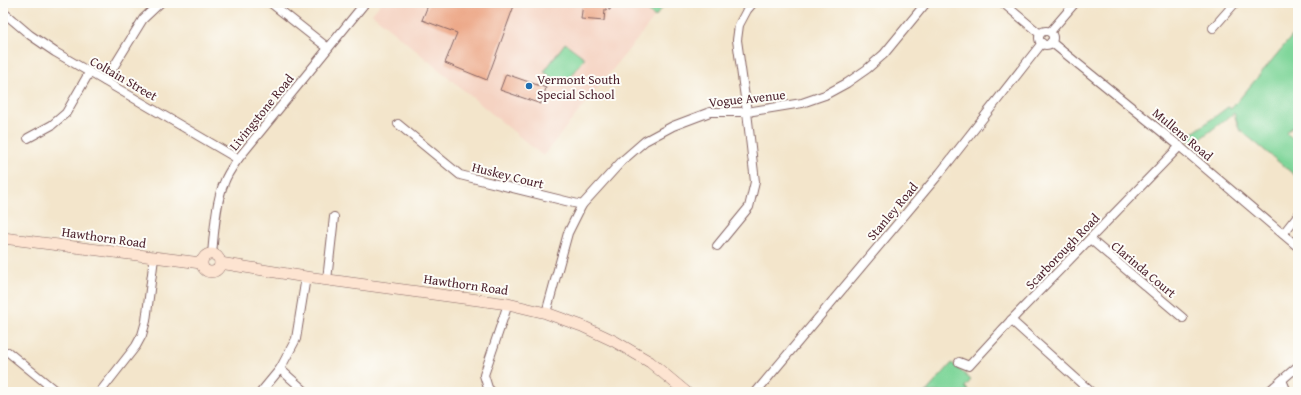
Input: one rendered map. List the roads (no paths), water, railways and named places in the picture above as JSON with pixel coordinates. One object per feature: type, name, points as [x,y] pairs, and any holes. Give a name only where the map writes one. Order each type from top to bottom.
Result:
[{"type":"main road","name":"Hawthorn Road","points":[[3,238],[201,263]]},
{"type":"main road","points":[[208,254],[212,254],[219,258],[220,263],[218,269],[209,272],[204,269],[201,263],[203,257],[208,254]]},
{"type":"main road","name":"Hawthorn Road","points":[[220,263],[327,280],[508,304],[546,312],[582,326],[614,341],[650,362],[686,392]]},
{"type":"street","points":[[106,81],[143,19],[160,3]]},
{"type":"street","points":[[271,3],[328,48]]},
{"type":"street","name":"Livingstone Road","points":[[212,254],[218,204],[223,183],[238,158],[365,3]]},
{"type":"street","points":[[717,246],[749,207],[755,182],[737,40],[739,25],[747,10],[753,3]]},
{"type":"street","name":"Vogue Avenue","points":[[546,312],[568,233],[582,205],[622,161],[646,141],[673,126],[710,112],[747,112],[802,103],[824,95],[847,83],[867,69],[884,54],[926,3]]},
{"type":"street","points":[[1003,3],[1040,34]]},
{"type":"street","points":[[1050,32],[1075,3]]},
{"type":"street","points":[[1213,28],[1235,3]]},
{"type":"street","name":"Coltain Street","points":[[3,12],[30,35],[89,73],[106,81],[238,158]]},
{"type":"street","points":[[1040,34],[1045,31],[1050,32]]},
{"type":"street","points":[[1040,34],[1039,39],[1042,43],[1047,44],[1051,42],[1052,37],[1050,32]]},
{"type":"street","name":"Mullens Road","points":[[1051,42],[1180,146],[1298,247]]},
{"type":"street","name":"Stanley Road","points":[[756,392],[940,173],[1042,43]]},
{"type":"street","points":[[28,138],[52,125],[66,112],[89,73]]},
{"type":"street","name":"Huskey Court","points":[[398,124],[460,175],[582,205]]},
{"type":"street","name":"Scarborough Road","points":[[959,362],[969,366],[1011,320],[1180,146]]},
{"type":"street","points":[[1283,234],[1298,215]]},
{"type":"street","points":[[327,280],[334,216]]},
{"type":"street","name":"Clarinda Court","points":[[1090,239],[1183,318]]},
{"type":"street","points":[[100,392],[136,346],[142,335],[146,322],[154,258]]},
{"type":"street","points":[[262,392],[280,369],[296,339],[306,277]]},
{"type":"street","points":[[492,392],[488,388],[484,375],[508,304]]},
{"type":"street","points":[[1011,320],[1091,392]]},
{"type":"street","points":[[8,352],[57,392]]},
{"type":"street","points":[[1268,392],[1298,366]]},
{"type":"street","points":[[280,369],[306,392]]},
{"type":"street","points":[[1282,380],[1287,392]]},
{"type":"place","name":"Vermont South Special School","points":[[529,86]]}]
